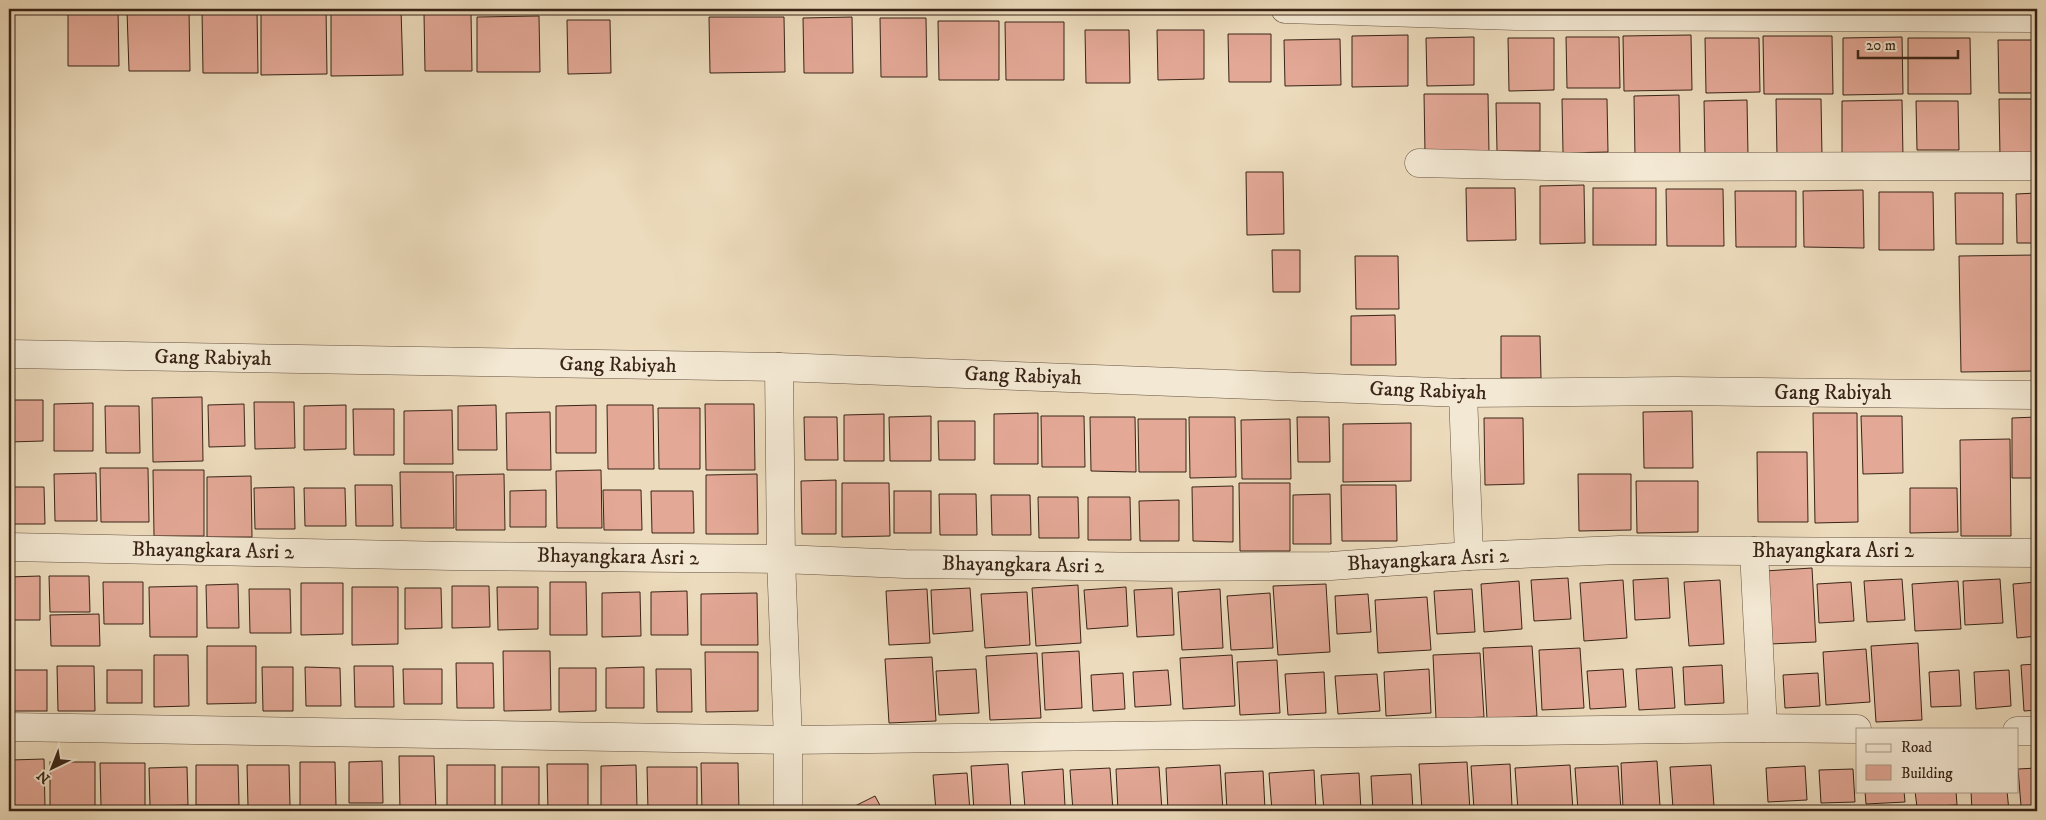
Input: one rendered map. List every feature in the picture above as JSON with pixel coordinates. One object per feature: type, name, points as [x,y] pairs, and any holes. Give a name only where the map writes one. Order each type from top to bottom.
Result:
[{"type":"street","points":[[1285,9],[1516,16],[2037,18]]},
{"type":"street","points":[[1419,163],[1590,167],[2037,166]]},
{"type":"street","name":"Gang Rabiyah","points":[[9,354],[779,367],[1464,393],[1676,391],[2037,395]]},
{"type":"street","points":[[779,367],[781,559],[788,740],[788,811]]},
{"type":"street","points":[[1464,393],[1469,556]]},
{"type":"street","name":"Bhayangkara Asri 2","points":[[9,547],[1161,567],[1331,566],[1469,556],[1620,550],[1754,552],[1893,551],[2037,554]]},
{"type":"street","points":[[1754,552],[1763,728]]},
{"type":"street","points":[[9,727],[788,740],[1763,728],[1856,729]]},
{"type":"street","points":[[2018,731],[2037,731]]},
{"type":"building","points":[[68,9],[118,9],[119,66],[68,66]]},
{"type":"building","points":[[261,9],[326,9],[327,74],[261,75]]},
{"type":"building","points":[[331,9],[401,9],[403,75],[331,76]]},
{"type":"building","points":[[189,10],[190,71],[129,71],[127,11]]},
{"type":"building","points":[[202,10],[257,10],[258,73],[203,73]]},
{"type":"building","points":[[424,14],[471,14],[472,71],[425,71]]},
{"type":"building","points":[[539,16],[540,72],[477,72],[477,17]]},
{"type":"building","points":[[709,17],[784,17],[785,72],[710,73]]},
{"type":"building","points":[[852,17],[853,73],[804,73],[803,18]]},
{"type":"building","points":[[880,18],[926,18],[927,77],[881,77]]},
{"type":"building","points":[[567,20],[610,20],[611,73],[568,74]]},
{"type":"building","points":[[938,21],[999,21],[999,80],[939,80]]},
{"type":"building","points":[[1005,22],[1064,22],[1064,80],[1006,80]]},
{"type":"building","points":[[1085,30],[1129,30],[1130,83],[1086,83]]},
{"type":"building","points":[[1157,30],[1204,30],[1204,79],[1158,80]]},
{"type":"building","points":[[1228,34],[1271,34],[1271,82],[1229,82]]},
{"type":"building","points":[[1408,35],[1408,86],[1352,87],[1352,36]]},
{"type":"building","points":[[1691,35],[1692,90],[1624,91],[1623,36]]},
{"type":"building","points":[[1763,36],[1832,36],[1833,94],[1764,94]]},
{"type":"building","points":[[1474,37],[1474,85],[1427,86],[1426,38]]},
{"type":"building","points":[[1566,37],[1619,37],[1620,88],[1567,88]]},
{"type":"building","points":[[1902,37],[1903,94],[1843,95],[1843,38]]},
{"type":"building","points":[[1508,38],[1554,38],[1554,90],[1509,91]]},
{"type":"building","points":[[1705,38],[1759,38],[1760,92],[1706,93]]},
{"type":"building","points":[[1908,38],[1970,38],[1971,94],[1908,94]]},
{"type":"building","points":[[1340,39],[1341,85],[1285,86],[1284,40]]},
{"type":"building","points":[[1998,40],[2037,40],[2037,93],[1999,93]]},
{"type":"building","points":[[1424,94],[1488,94],[1489,153],[1425,153]]},
{"type":"building","points":[[1679,95],[1680,157],[1635,157],[1634,96]]},
{"type":"building","points":[[1562,99],[1607,99],[1608,152],[1563,153]]},
{"type":"building","points":[[1776,99],[1821,99],[1822,157],[1777,157]]},
{"type":"building","points":[[1999,99],[2037,99],[2037,157],[2000,157]]},
{"type":"building","points":[[1747,100],[1748,155],[1705,155],[1704,101]]},
{"type":"building","points":[[1902,100],[1903,158],[1842,158],[1842,101]]},
{"type":"building","points":[[1916,101],[1958,101],[1959,150],[1917,150]]},
{"type":"building","points":[[1496,103],[1540,103],[1540,151],[1497,151]]},
{"type":"building","points":[[1246,172],[1283,172],[1284,234],[1247,235]]},
{"type":"building","points":[[1584,185],[1585,243],[1540,244],[1540,186]]},
{"type":"building","points":[[1466,188],[1515,188],[1516,240],[1467,241]]},
{"type":"building","points":[[1593,188],[1656,188],[1656,245],[1593,245]]},
{"type":"building","points":[[1666,189],[1723,189],[1724,246],[1667,246]]},
{"type":"building","points":[[1863,190],[1864,248],[1804,247],[1803,191]]},
{"type":"building","points":[[1735,191],[1796,191],[1796,247],[1736,247]]},
{"type":"building","points":[[1879,192],[1933,192],[1934,250],[1879,250]]},
{"type":"building","points":[[1955,193],[2003,193],[2003,244],[1956,244]]},
{"type":"building","points":[[2037,193],[2037,243],[2017,243],[2016,194]]},
{"type":"building","points":[[1272,250],[1300,250],[1300,292],[1273,292]]},
{"type":"building","points":[[2037,255],[2037,371],[1961,372],[1959,256]]},
{"type":"building","points":[[1355,256],[1398,256],[1399,309],[1356,309]]},
{"type":"building","points":[[1395,315],[1396,365],[1351,365],[1351,316]]},
{"type":"building","points":[[1501,336],[1540,336],[1541,378],[1501,378]]},
{"type":"building","points":[[202,397],[203,461],[153,462],[152,398]]},
{"type":"building","points":[[9,400],[43,400],[43,441],[9,442]]},
{"type":"building","points":[[254,402],[294,402],[295,448],[255,449]]},
{"type":"building","points":[[93,403],[93,451],[54,451],[54,404]]},
{"type":"building","points":[[244,404],[245,446],[209,447],[208,405]]},
{"type":"building","points":[[705,404],[754,404],[755,470],[706,470]]},
{"type":"building","points":[[346,405],[346,449],[304,450],[304,406]]},
{"type":"building","points":[[496,405],[497,450],[458,450],[458,406]]},
{"type":"building","points":[[596,405],[596,453],[556,453],[556,406]]},
{"type":"building","points":[[607,405],[653,405],[654,469],[608,469]]},
{"type":"building","points":[[105,406],[139,406],[140,453],[106,453]]},
{"type":"building","points":[[658,408],[700,408],[700,469],[659,469]]},
{"type":"building","points":[[353,409],[394,409],[394,455],[354,455]]},
{"type":"building","points":[[452,410],[453,464],[404,464],[404,411]]},
{"type":"building","points":[[1692,411],[1693,468],[1644,468],[1643,412]]},
{"type":"building","points":[[550,412],[551,470],[507,470],[506,413]]},
{"type":"building","points":[[1038,413],[1038,464],[994,464],[994,414]]},
{"type":"building","points":[[1813,413],[1857,413],[1858,522],[1815,523]]},
{"type":"building","points":[[884,414],[884,461],[844,461],[844,415]]},
{"type":"building","points":[[931,416],[931,461],[890,461],[889,417]]},
{"type":"building","points":[[1041,416],[1084,416],[1085,467],[1042,467]]},
{"type":"building","points":[[1861,416],[1902,416],[1903,473],[1863,474]]},
{"type":"building","points":[[804,417],[837,417],[838,460],[805,460]]},
{"type":"building","points":[[1090,417],[1135,417],[1136,472],[1091,471]]},
{"type":"building","points":[[1189,417],[1235,417],[1236,477],[1190,478]]},
{"type":"building","points":[[1297,417],[1329,417],[1330,462],[1298,462]]},
{"type":"building","points":[[2037,417],[2037,478],[2012,478],[2012,418]]},
{"type":"building","points":[[1484,418],[1523,418],[1524,484],[1485,485]]},
{"type":"building","points":[[1138,419],[1186,419],[1186,472],[1139,472]]},
{"type":"building","points":[[1290,419],[1291,479],[1242,479],[1241,420]]},
{"type":"building","points":[[938,421],[975,421],[975,460],[939,460]]},
{"type":"building","points":[[1411,423],[1411,481],[1343,482],[1343,424]]},
{"type":"building","points":[[2010,439],[2011,536],[1961,536],[1960,440]]},
{"type":"building","points":[[1757,452],[1807,452],[1808,522],[1758,522]]},
{"type":"building","points":[[100,468],[148,468],[149,522],[101,522]]},
{"type":"building","points":[[153,470],[204,470],[204,536],[154,536]]},
{"type":"building","points":[[601,470],[602,528],[557,528],[556,471]]},
{"type":"building","points":[[400,472],[453,472],[454,528],[401,528]]},
{"type":"building","points":[[96,473],[97,521],[55,521],[54,474]]},
{"type":"building","points":[[504,474],[505,530],[456,530],[456,475]]},
{"type":"building","points":[[757,474],[758,534],[706,534],[706,475]]},
{"type":"building","points":[[1578,474],[1631,474],[1631,530],[1579,531]]},
{"type":"building","points":[[251,476],[252,537],[207,537],[207,477]]},
{"type":"building","points":[[836,480],[836,534],[802,534],[801,481]]},
{"type":"building","points":[[1636,481],[1698,481],[1698,532],[1637,533]]},
{"type":"building","points":[[842,483],[889,483],[890,536],[842,537]]},
{"type":"building","points":[[1239,483],[1290,483],[1290,551],[1240,551]]},
{"type":"building","points":[[355,485],[392,485],[393,526],[356,526]]},
{"type":"building","points":[[1341,485],[1396,485],[1397,541],[1342,541]]},
{"type":"building","points":[[1233,486],[1233,542],[1193,541],[1192,487]]},
{"type":"building","points":[[9,487],[44,487],[45,524],[9,524]]},
{"type":"building","points":[[294,487],[295,529],[255,529],[254,488]]},
{"type":"building","points":[[304,488],[345,488],[346,526],[305,526]]},
{"type":"building","points":[[1910,488],[1957,488],[1958,532],[1910,533]]},
{"type":"building","points":[[546,490],[546,527],[510,527],[510,491]]},
{"type":"building","points":[[603,490],[641,490],[642,530],[604,530]]},
{"type":"building","points":[[651,491],[693,491],[694,533],[652,533]]},
{"type":"building","points":[[894,491],[931,491],[931,533],[894,533]]},
{"type":"building","points":[[939,494],[976,494],[977,535],[940,535]]},
{"type":"building","points":[[1330,494],[1331,544],[1293,544],[1293,495]]},
{"type":"building","points":[[991,495],[1030,495],[1031,535],[992,535]]},
{"type":"building","points":[[1038,497],[1078,497],[1079,538],[1039,538]]},
{"type":"building","points":[[1088,497],[1130,497],[1131,540],[1088,540]]},
{"type":"building","points":[[1179,500],[1179,541],[1140,541],[1139,501]]},
{"type":"building","points":[[1812,568],[1816,642],[1770,644],[1765,571]]},
{"type":"building","points":[[40,576],[40,620],[9,620],[9,577]]},
{"type":"building","points":[[49,576],[89,576],[90,612],[50,612]]},
{"type":"building","points":[[1568,578],[1571,619],[1534,621],[1531,580]]},
{"type":"building","points":[[1668,578],[1670,618],[1635,620],[1633,580]]},
{"type":"building","points":[[1902,579],[1905,620],[1867,622],[1864,581]]},
{"type":"building","points":[[2000,579],[2003,623],[1965,625],[1963,581]]},
{"type":"building","points":[[1623,580],[1627,638],[1584,641],[1580,583]]},
{"type":"building","points":[[1720,580],[1724,644],[1689,646],[1684,582]]},
{"type":"building","points":[[1519,581],[1522,629],[1484,632],[1481,584]]},
{"type":"building","points":[[1958,581],[1961,629],[1915,631],[1912,584]]},
{"type":"building","points":[[103,582],[143,582],[143,624],[104,624]]},
{"type":"building","points":[[550,582],[586,582],[587,635],[550,635]]},
{"type":"building","points":[[1851,582],[1854,621],[1819,623],[1817,584]]},
{"type":"building","points":[[2037,582],[2037,636],[2017,638],[2013,584]]},
{"type":"building","points":[[301,583],[343,583],[343,634],[301,635]]},
{"type":"building","points":[[238,584],[239,628],[207,628],[206,585]]},
{"type":"building","points":[[1326,584],[1330,652],[1278,655],[1273,586]]},
{"type":"building","points":[[1078,585],[1081,643],[1036,646],[1032,588]]},
{"type":"building","points":[[197,586],[197,637],[150,637],[149,587]]},
{"type":"building","points":[[452,586],[489,586],[490,627],[452,628]]},
{"type":"building","points":[[352,587],[398,587],[398,644],[352,645]]},
{"type":"building","points":[[497,587],[538,587],[538,629],[498,630]]},
{"type":"building","points":[[1126,587],[1128,626],[1087,629],[1084,590]]},
{"type":"building","points":[[405,588],[441,588],[442,628],[405,629]]},
{"type":"building","points":[[970,588],[973,631],[933,634],[931,590]]},
{"type":"building","points":[[1172,588],[1174,635],[1137,637],[1134,590]]},
{"type":"building","points":[[249,589],[290,589],[291,633],[250,633]]},
{"type":"building","points":[[927,589],[930,643],[889,645],[886,591]]},
{"type":"building","points":[[1220,589],[1223,648],[1182,650],[1178,592]]},
{"type":"building","points":[[1472,589],[1475,632],[1437,634],[1434,591]]},
{"type":"building","points":[[687,591],[688,635],[651,635],[651,592]]},
{"type":"building","points":[[640,592],[641,636],[602,637],[602,593]]},
{"type":"building","points":[[1027,592],[1030,645],[985,648],[981,594]]},
{"type":"building","points":[[757,593],[758,645],[701,645],[701,594]]},
{"type":"building","points":[[1270,593],[1273,648],[1231,650],[1227,596]]},
{"type":"building","points":[[1368,594],[1371,632],[1337,634],[1335,596]]},
{"type":"building","points":[[1427,597],[1431,650],[1378,653],[1375,600]]},
{"type":"building","points":[[99,614],[100,646],[51,646],[50,615]]},
{"type":"building","points":[[1918,643],[1922,720],[1876,722],[1871,646]]},
{"type":"building","points":[[207,646],[256,646],[256,703],[207,704]]},
{"type":"building","points":[[1532,646],[1537,716],[1487,719],[1483,648]]},
{"type":"building","points":[[1580,648],[1584,708],[1542,710],[1539,650]]},
{"type":"building","points":[[1866,649],[1870,702],[1826,705],[1823,652]]},
{"type":"building","points":[[503,651],[550,651],[551,710],[504,711]]},
{"type":"building","points":[[1079,651],[1082,708],[1045,710],[1042,653]]},
{"type":"building","points":[[705,652],[758,652],[758,711],[706,712]]},
{"type":"building","points":[[1037,653],[1041,718],[990,720],[986,656]]},
{"type":"building","points":[[1480,653],[1484,717],[1436,719],[1433,655]]},
{"type":"building","points":[[154,655],[188,655],[189,706],[154,707]]},
{"type":"building","points":[[1232,655],[1235,706],[1183,709],[1180,658]]},
{"type":"building","points":[[932,657],[936,721],[889,723],[885,659]]},
{"type":"building","points":[[1277,660],[1280,713],[1240,715],[1237,662]]},
{"type":"building","points":[[456,663],[493,663],[494,708],[457,708]]},
{"type":"building","points":[[2037,664],[2037,710],[2024,711],[2021,665]]},
{"type":"building","points":[[1722,665],[1724,703],[1685,705],[1683,667]]},
{"type":"building","points":[[57,666],[94,666],[95,711],[58,711]]},
{"type":"building","points":[[354,666],[393,666],[394,707],[355,707]]},
{"type":"building","points":[[262,667],[293,667],[293,711],[263,711]]},
{"type":"building","points":[[305,667],[340,668],[341,706],[306,706]]},
{"type":"building","points":[[644,667],[644,708],[606,708],[606,668]]},
{"type":"building","points":[[1672,667],[1675,708],[1639,710],[1636,669]]},
{"type":"building","points":[[559,668],[596,668],[596,711],[559,712]]},
{"type":"building","points":[[403,669],[442,669],[442,704],[404,704]]},
{"type":"building","points":[[656,669],[691,669],[692,712],[657,712]]},
{"type":"building","points":[[976,669],[979,713],[939,715],[936,671]]},
{"type":"building","points":[[1429,669],[1431,713],[1386,716],[1384,672]]},
{"type":"building","points":[[1623,669],[1626,707],[1590,709],[1587,671]]},
{"type":"building","points":[[9,670],[47,670],[47,711],[9,711]]},
{"type":"building","points":[[107,670],[142,670],[142,703],[107,703]]},
{"type":"building","points":[[1168,670],[1171,705],[1135,707],[1133,672]]},
{"type":"building","points":[[1959,670],[1961,706],[1931,707],[1929,672]]},
{"type":"building","points":[[2009,670],[2011,706],[1976,709],[1974,672]]},
{"type":"building","points":[[1324,672],[1326,713],[1288,715],[1285,674]]},
{"type":"building","points":[[1123,673],[1125,709],[1093,711],[1091,675]]},
{"type":"building","points":[[1818,673],[1820,706],[1785,708],[1783,675]]},
{"type":"building","points":[[1377,674],[1380,711],[1338,714],[1335,676]]},
{"type":"building","points":[[399,756],[434,756],[436,811],[400,811]]},
{"type":"building","points":[[44,759],[45,807],[11,807],[11,760]]},
{"type":"building","points":[[382,761],[383,803],[349,803],[349,762]]},
{"type":"building","points":[[1657,761],[1660,806],[1623,808],[1621,763]]},
{"type":"building","points":[[50,762],[95,762],[95,809],[50,809]]},
{"type":"building","points":[[300,762],[335,762],[336,806],[300,806]]},
{"type":"building","points":[[1467,762],[1470,811],[1422,811],[1419,764]]},
{"type":"building","points":[[100,763],[145,763],[145,808],[101,807]]},
{"type":"building","points":[[701,763],[738,763],[739,811],[702,811]]},
{"type":"building","points":[[547,764],[588,764],[588,811],[548,811]]},
{"type":"building","points":[[1008,764],[1011,811],[974,811],[971,766]]},
{"type":"building","points":[[1510,764],[1512,807],[1474,809],[1471,766]]},
{"type":"building","points":[[196,765],[238,765],[239,805],[196,805]]},
{"type":"building","points":[[247,765],[289,765],[290,806],[248,806]]},
{"type":"building","points":[[447,765],[495,765],[495,811],[447,811]]},
{"type":"building","points":[[636,765],[637,807],[601,808],[601,766]]},
{"type":"building","points":[[1220,765],[1223,811],[1168,811],[1166,768]]},
{"type":"building","points":[[1570,765],[1573,811],[1518,811],[1515,768]]},
{"type":"building","points":[[1711,765],[1714,806],[1673,808],[1670,767]]},
{"type":"building","points":[[1618,766],[1621,811],[1578,811],[1575,768]]},
{"type":"building","points":[[1805,766],[1807,800],[1768,802],[1766,768]]},
{"type":"building","points":[[187,767],[188,805],[150,806],[149,768]]},
{"type":"building","points":[[502,767],[539,767],[539,811],[502,811]]},
{"type":"building","points":[[647,767],[697,767],[697,811],[648,811]]},
{"type":"building","points":[[1159,767],[1162,811],[1118,811],[1116,769]]},
{"type":"building","points":[[1110,768],[1113,811],[1073,811],[1070,770]]},
{"type":"building","points":[[2037,768],[2037,805],[2021,806],[2018,769]]},
{"type":"building","points":[[1063,769],[1065,806],[1025,808],[1022,772]]},
{"type":"building","points":[[1853,769],[1855,802],[1821,803],[1819,770]]},
{"type":"building","points":[[1314,770],[1316,811],[1272,811],[1269,773]]},
{"type":"building","points":[[1263,771],[1265,809],[1227,811],[1225,773]]},
{"type":"building","points":[[967,773],[970,811],[936,811],[933,775]]},
{"type":"building","points":[[1359,773],[1361,811],[1324,811],[1321,775]]},
{"type":"building","points":[[1411,774],[1413,811],[1373,811],[1371,776]]},
{"type":"building","points":[[1865,792],[1904,792],[1905,802],[1866,804]]},
{"type":"building","points":[[1915,792],[1956,792],[1957,805],[1917,807]]},
{"type":"building","points":[[1971,792],[2007,792],[2009,811],[1972,811]]},
{"type":"building","points":[[875,796],[883,811],[845,811]]}]
